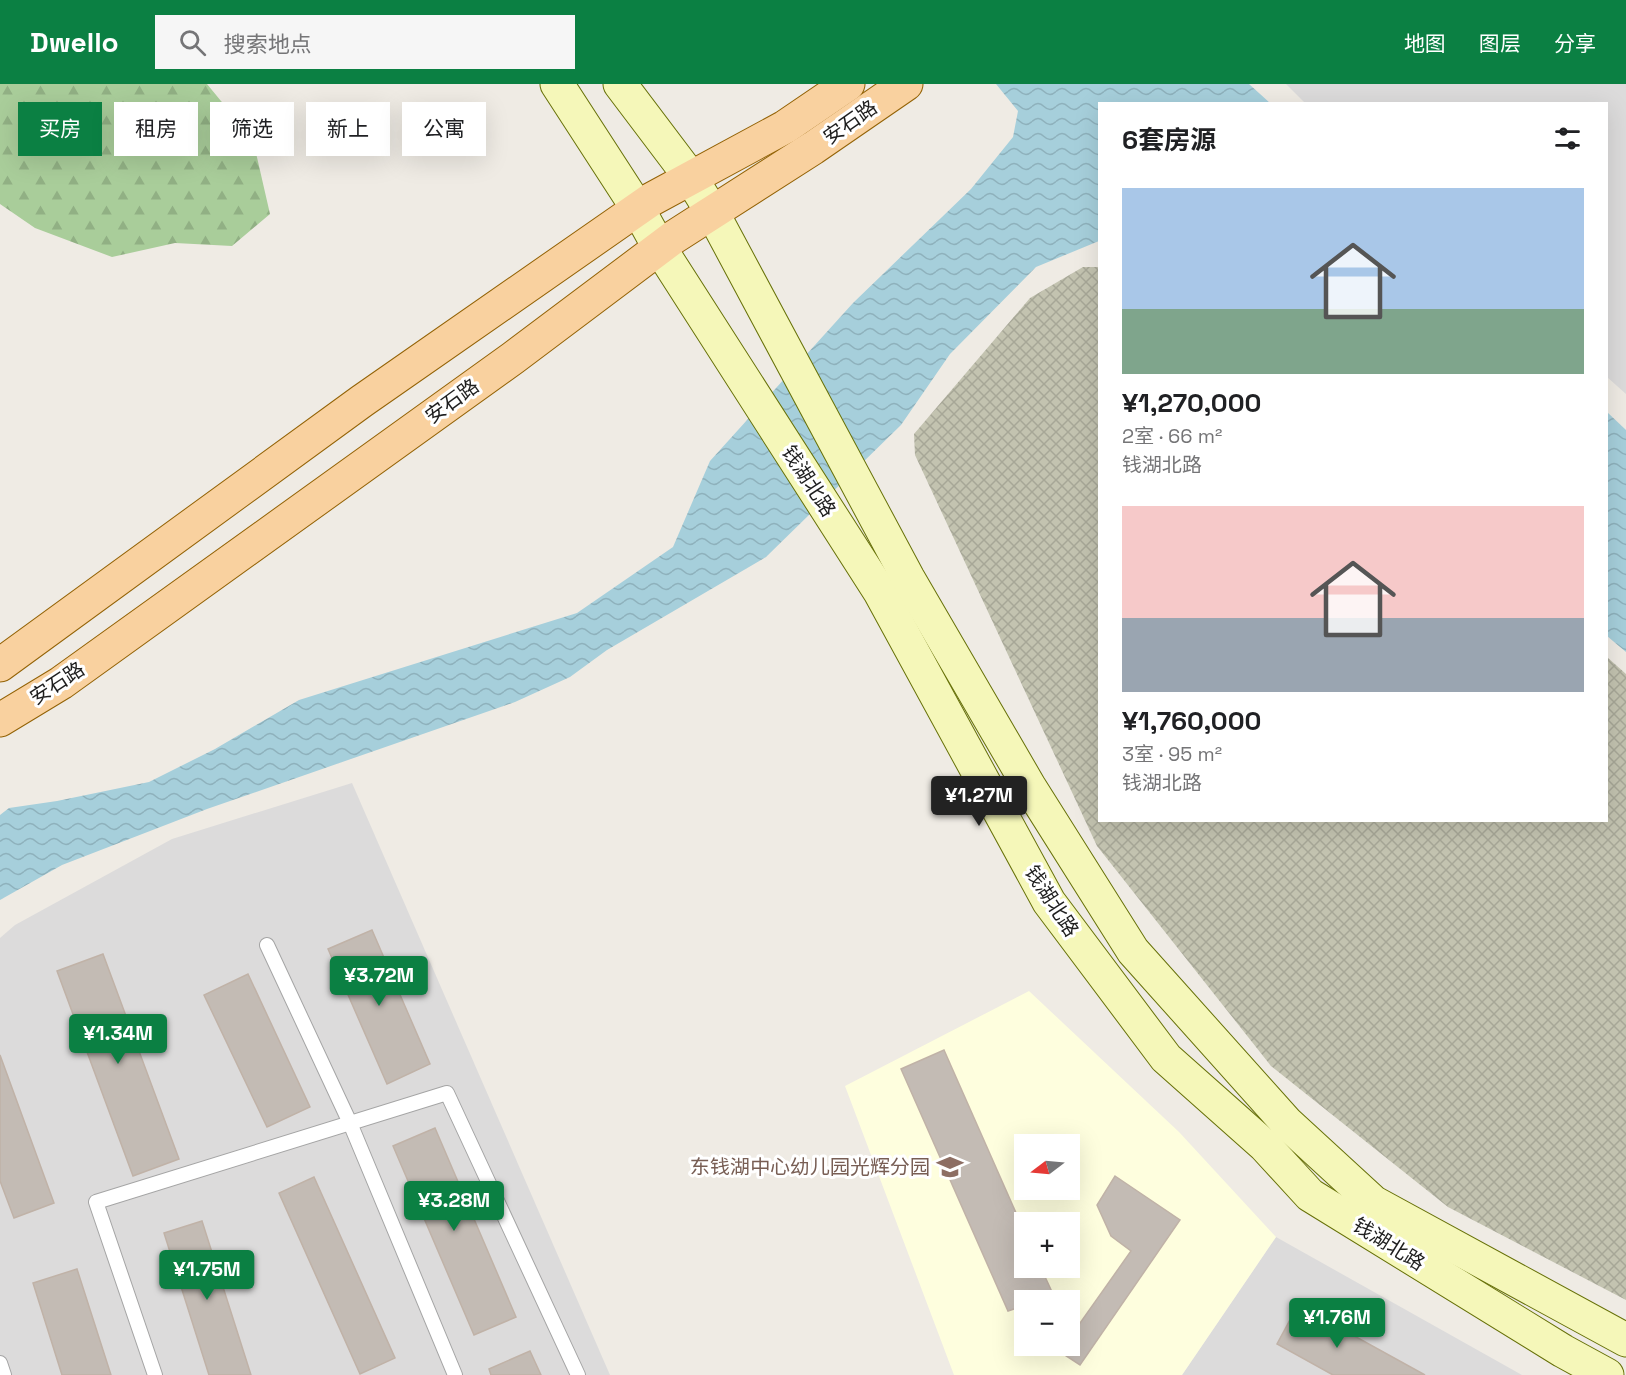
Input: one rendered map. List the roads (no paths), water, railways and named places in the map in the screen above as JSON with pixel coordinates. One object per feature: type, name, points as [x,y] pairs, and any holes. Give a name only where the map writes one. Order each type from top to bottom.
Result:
[{"type":"main road","name":"安石路","points":[[0,664],[362,401],[638,209],[785,127],[848,84]]},
{"type":"main road","name":"安石路","points":[[0,720],[61,683],[513,358],[659,248],[813,148],[906,84]]},
{"type":"street","name":"钱湖北路","points":[[557,84],[638,209],[659,248],[880,592],[1049,903],[1166,1058],[1265,1146],[1310,1195],[1553,1345],[1606,1375]]},
{"type":"street","name":"钱湖北路","points":[[620,84],[691,178],[712,212],[908,578],[1029,786],[1133,951],[1287,1123],[1373,1202],[1626,1340]]},
{"type":"lane","points":[[267,945],[350,1124],[455,1375]]},
{"type":"lane","points":[[155,1375],[96,1202],[447,1093],[578,1375]]},
{"type":"lane","points":[[0,1363],[4,1375]]},
{"type":"water","points":[[996,84],[1249,84],[1269,102],[1098,102],[1098,241],[1036,267],[950,354],[901,425],[766,557],[607,650],[570,677],[515,702],[207,809],[62,865],[0,900],[0,815],[9,808],[57,801],[149,782],[215,749],[299,700],[577,613],[673,547],[710,461],[853,303],[971,189],[1013,137],[1018,111]]},
{"type":"water","points":[[1608,413],[1626,430],[1626,652],[1608,637]]},
{"type":"place","name":"东钱湖中心幼儿园光辉分园","points":[[950,1167]]}]
